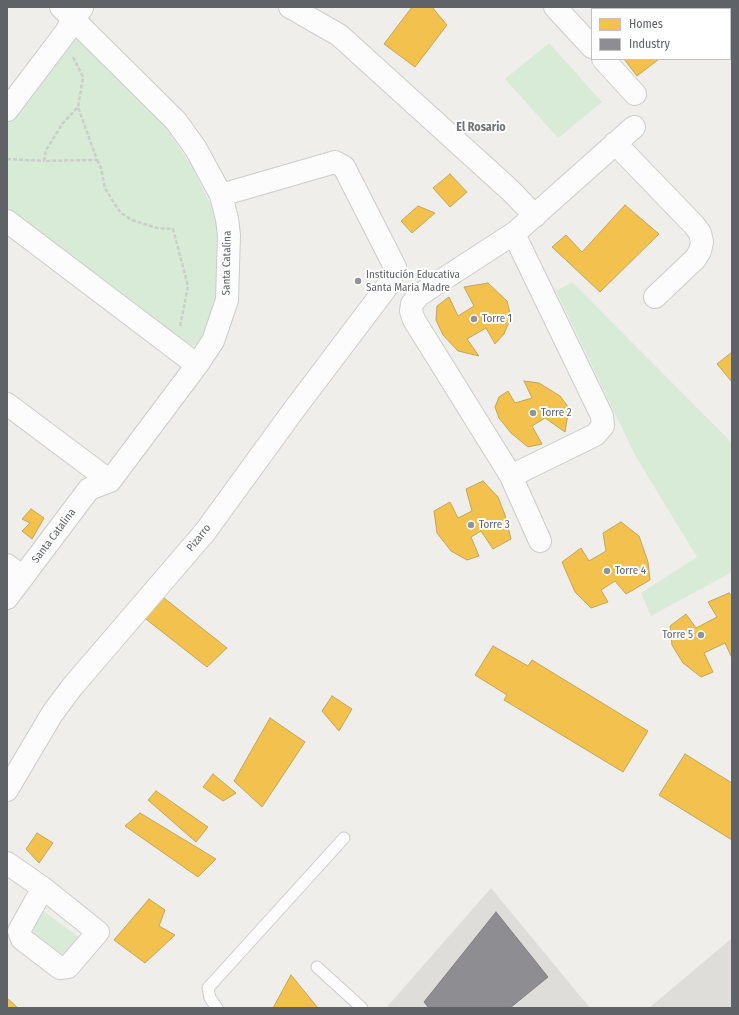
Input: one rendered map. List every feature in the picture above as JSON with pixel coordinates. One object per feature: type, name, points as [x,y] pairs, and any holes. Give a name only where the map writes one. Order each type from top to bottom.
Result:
[{"type":"street","points":[[290,7],[339,34],[510,190],[535,216]]},
{"type":"street","points":[[555,7],[591,47]]},
{"type":"street","points":[[7,110],[71,16]]},
{"type":"street","name":"Santa Catalina","points":[[7,598],[15,571],[89,489],[110,481],[197,365],[213,341],[227,300],[229,235],[221,195],[196,149],[176,120],[71,16]]},
{"type":"street","points":[[604,60],[635,94]]},
{"type":"street","points":[[540,541],[511,476],[414,320],[411,311],[412,304],[419,295],[514,234],[634,127]]},
{"type":"street","points":[[615,143],[700,233],[702,242],[700,251],[695,259],[655,297]]},
{"type":"street","name":"Pizarro","points":[[7,790],[52,714],[72,687],[205,532],[293,411],[390,284],[395,267],[344,167],[335,162],[221,195]]},
{"type":"street","points":[[7,221],[197,365]]},
{"type":"street","points":[[511,476],[595,435],[603,426],[602,416],[514,234]]},
{"type":"street","points":[[7,404],[110,481]]},
{"type":"street","points":[[7,862],[43,888]]},
{"type":"lane","points":[[217,1008],[210,998],[208,988],[344,838]]},
{"type":"lane","points":[[317,967],[362,1008]]},
{"type":"path","points":[[71,16],[66,44],[83,77],[78,107],[101,168],[105,188],[122,213],[132,220],[156,228],[173,229],[188,286],[180,329]]},
{"type":"path","points":[[44,161],[46,150],[63,123],[78,107]]},
{"type":"path","points":[[7,159],[44,161],[97,160]]},
{"type":"shaded area","points":[[491,888],[590,1008],[386,1008]]},
{"type":"shaded area","points":[[732,938],[732,1008],[649,1008]]},
{"type":"green space","points":[[81,38],[164,125],[191,165],[213,209],[221,248],[218,305],[200,344],[189,346],[7,208],[7,124],[66,44],[73,39]]},
{"type":"green space","points":[[549,43],[602,102],[558,138],[505,79]]},
{"type":"green space","points":[[572,282],[732,443],[732,572],[651,616],[641,593],[697,557],[636,457],[556,291]]},
{"type":"green space","points":[[39,908],[83,940],[65,960],[29,934]]},
{"type":"building: Homes","points":[[412,7],[432,7],[447,25],[415,67],[384,44]]},
{"type":"building: Homes","points":[[625,60],[658,60],[637,76]]},
{"type":"building: Homes","points":[[450,174],[467,192],[450,207],[433,188]]},
{"type":"building: Homes","points":[[625,205],[659,234],[600,292],[552,247],[566,235],[582,252]]},
{"type":"building: Homes","points":[[418,206],[435,213],[412,233],[401,221]]},
{"type":"building: Homes","name":"Torre 1","points":[[488,283],[507,301],[511,317],[504,334],[495,344],[486,328],[467,339],[479,356],[458,351],[443,335],[436,320],[437,306],[449,297],[458,316],[474,306],[464,287]]},
{"type":"building: Homes","points":[[732,352],[732,382],[717,364]]},
{"type":"building: Homes","name":"Torre 2","points":[[524,381],[539,383],[560,396],[569,408],[565,432],[545,418],[532,426],[542,444],[528,447],[511,433],[499,418],[495,407],[499,397],[508,391],[515,403],[532,398]]},
{"type":"building: Homes","name":"Torre 3","points":[[483,481],[498,497],[505,515],[511,539],[493,549],[481,531],[471,537],[479,556],[467,560],[451,551],[437,533],[434,511],[450,502],[458,518],[472,511],[466,489]]},
{"type":"building: Homes","points":[[31,509],[44,518],[32,539],[22,531],[30,523],[22,519]]},
{"type":"building: Homes","name":"Torre 4","points":[[621,522],[639,536],[648,562],[650,580],[626,594],[615,581],[601,590],[608,602],[591,608],[575,592],[562,562],[581,548],[589,561],[606,551],[603,533]]},
{"type":"building: Homes","name":"Torre 5","points":[[729,593],[732,596],[732,658],[725,643],[704,653],[713,672],[701,677],[683,663],[672,645],[670,626],[686,614],[696,628],[717,617],[708,602]]},
{"type":"building: Homes","points":[[164,598],[227,648],[207,667],[142,616]]},
{"type":"building: Homes","points":[[493,646],[528,666],[532,660],[648,731],[623,772],[504,700],[507,695],[475,675]]},
{"type":"building: Homes","points":[[332,696],[352,709],[339,731],[322,711]]},
{"type":"building: Homes","points":[[270,718],[305,742],[262,807],[234,781]]},
{"type":"building: Homes","points":[[685,754],[732,783],[732,840],[659,795]]},
{"type":"building: Homes","points":[[213,774],[236,793],[223,801],[203,787]]},
{"type":"building: Homes","points":[[156,791],[208,827],[196,842],[148,800]]},
{"type":"building: Homes","points":[[140,813],[216,859],[198,877],[125,826]]},
{"type":"building: Homes","points":[[37,833],[53,843],[39,863],[26,849]]},
{"type":"building: Homes","points":[[149,899],[165,910],[159,926],[175,935],[145,963],[114,940]]},
{"type":"building: Homes","points":[[291,975],[318,1008],[273,1008]]},
{"type":"building: Homes","points":[[7,998],[18,1008],[7,1008]]},
{"type":"building: Industry","points":[[496,912],[548,977],[510,1008],[429,1008],[424,1002]]},
{"type":"place","name":"Institución Educativa Santa Maria Madre","points":[[358,281]]},
{"type":"place","name":"Torre 1","points":[[474,319]]},
{"type":"place","name":"Torre 2","points":[[533,413]]},
{"type":"place","name":"Torre 3","points":[[471,525]]},
{"type":"place","name":"Torre 4","points":[[607,571]]},
{"type":"place","name":"Torre 5","points":[[701,635]]},
{"type":"district","name":"El Rosario","points":[[481,128]]}]
